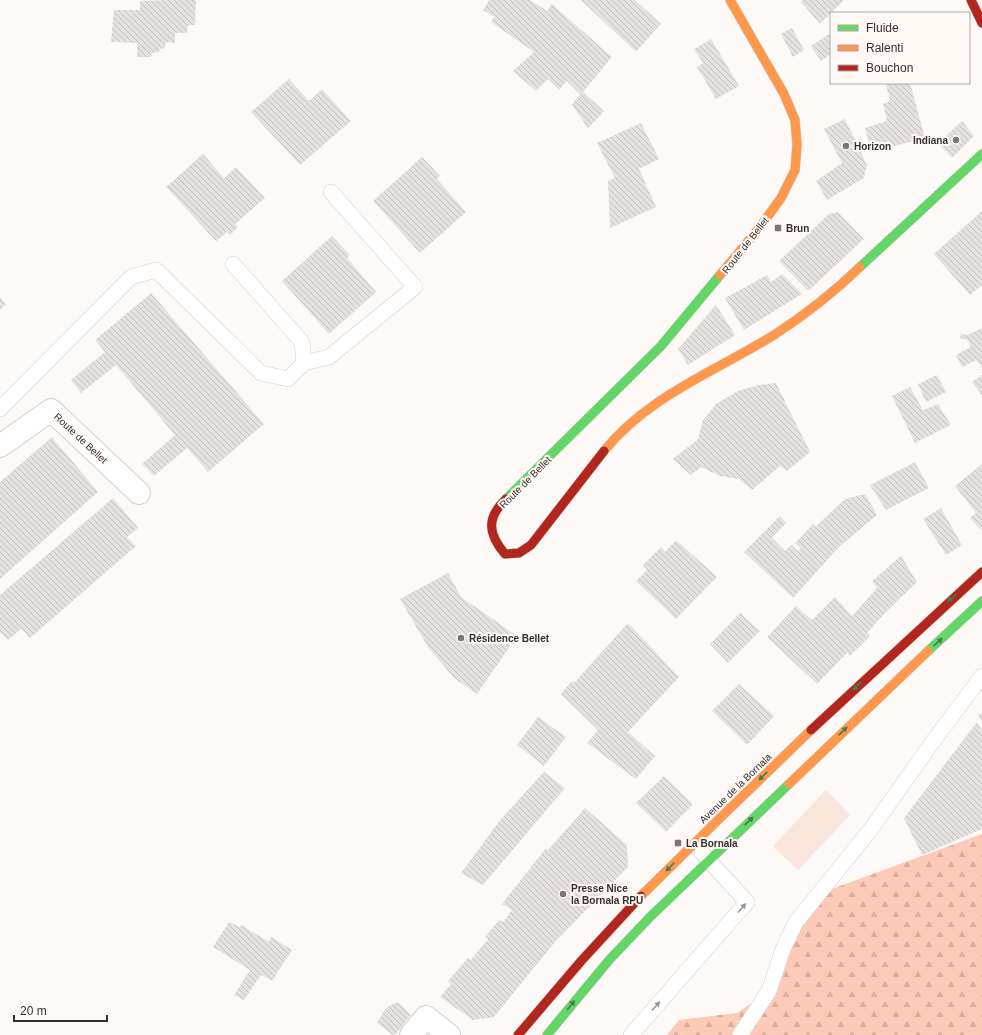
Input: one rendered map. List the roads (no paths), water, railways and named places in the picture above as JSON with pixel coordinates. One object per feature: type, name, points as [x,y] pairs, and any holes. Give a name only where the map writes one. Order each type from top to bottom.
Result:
[{"type":"street","name":"Route de Bellet","points":[[730,0],[784,94],[795,120],[797,145],[795,170],[781,198],[760,227],[661,346],[584,424],[502,502],[492,517],[491,533],[497,546],[505,554],[519,553],[531,545],[614,439],[646,411],[683,386],[774,335],[813,308],[854,274],[982,154]]},
{"type":"street","points":[[971,0],[982,23]]},
{"type":"street","name":"Route de Bellet","points":[[0,446],[51,410],[139,493]]},
{"type":"street","name":"Avenue de la Bornala","points":[[518,1035],[554,990],[592,948],[693,844],[872,672],[982,572]]},
{"type":"street","points":[[546,1035],[610,959],[708,859],[982,601]]},
{"type":"street","points":[[411,1035],[426,1017],[449,1035]]},
{"type":"lane","points":[[0,409],[131,277],[156,270],[261,373],[288,379],[304,363],[329,357],[415,287],[331,192]]},
{"type":"lane","points":[[233,264],[302,342],[304,363]]},
{"type":"lane","points":[[740,1035],[769,991],[783,949],[796,922],[872,829],[934,740],[982,676]]},
{"type":"lane","points":[[631,1035],[747,902],[693,844]]},
{"type":"place","name":"Indiana","points":[[956,140]]},
{"type":"place","name":"Horizon","points":[[846,146]]},
{"type":"place","name":"Brun","points":[[778,228]]},
{"type":"place","name":"Résidence Bellet","points":[[461,638]]},
{"type":"place","name":"La Bornala","points":[[678,843]]},
{"type":"place","name":"Presse Nice la Bornala RPU","points":[[563,894]]}]
